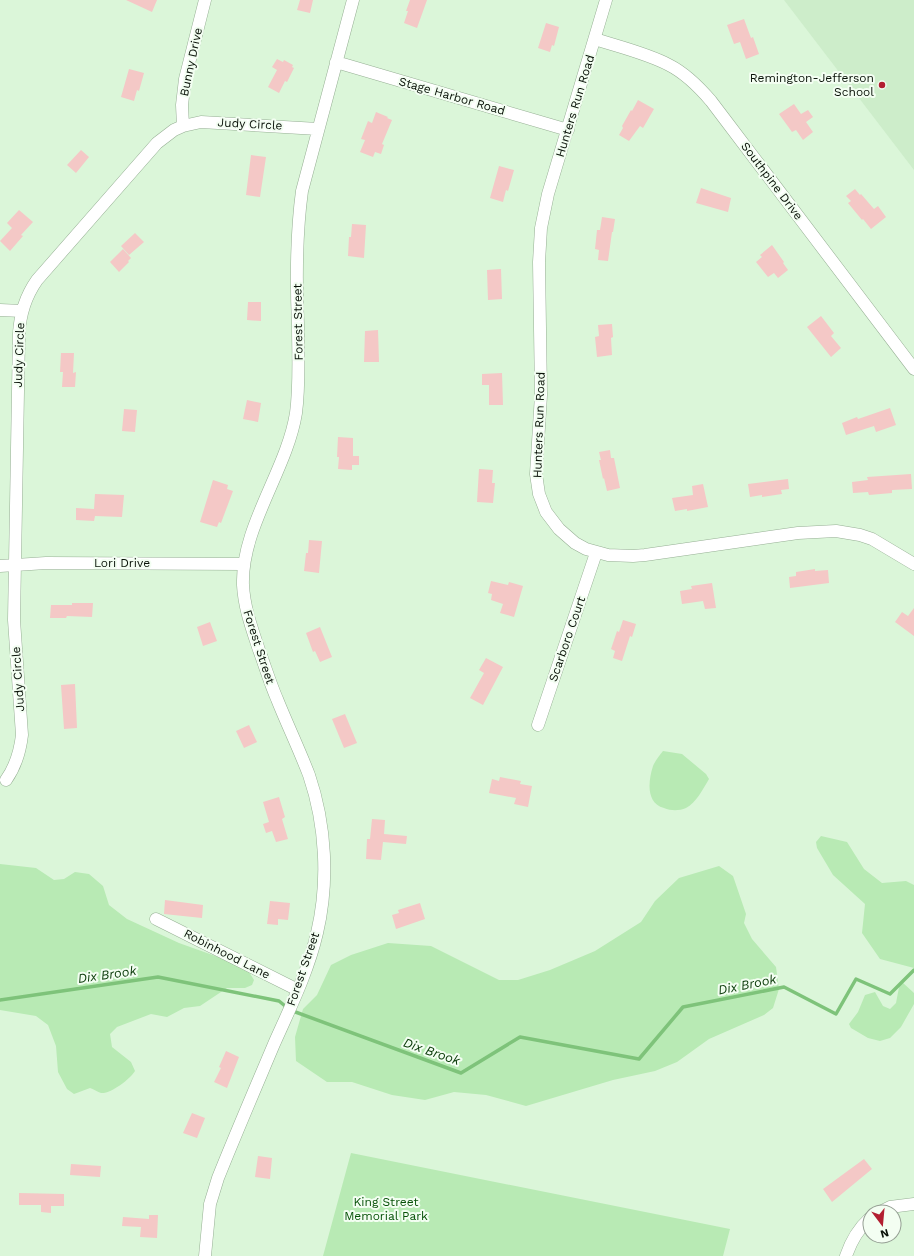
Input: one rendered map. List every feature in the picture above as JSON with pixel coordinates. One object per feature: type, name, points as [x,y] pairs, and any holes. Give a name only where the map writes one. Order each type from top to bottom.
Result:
[{"type":"street","name":"Bunny Drive","points":[[183,126],[182,105],[185,79],[205,0]]},
{"type":"street","name":"Forest Street","points":[[205,1256],[210,1204],[218,1178],[295,995],[316,936],[320,914],[324,880],[323,846],[318,808],[309,776],[275,694],[253,632],[246,610],[243,586],[244,564],[250,539],[290,436],[296,414],[299,363],[296,253],[298,215],[302,190],[353,0]]},
{"type":"street","name":"Hunters Run Road","points":[[606,0],[544,211],[539,243],[541,395],[536,474],[542,504],[559,530],[575,543],[596,553],[608,555],[633,556],[798,532],[836,531],[872,539],[914,564]]},
{"type":"street","name":"Southpine Drive","points":[[595,39],[670,65],[699,87],[914,369]]},
{"type":"street","name":"Stage Harbor Road","points":[[336,62],[568,130]]},
{"type":"street","name":"Judy Circle","points":[[6,780],[16,762],[20,750],[22,735],[15,634],[15,564],[19,334],[22,311],[28,295],[37,280],[158,143],[174,130],[183,126],[212,122],[318,129]]},
{"type":"street","points":[[0,310],[22,311]]},
{"type":"street","name":"Scarboro Court","points":[[538,725],[596,553]]},
{"type":"street","name":"Lori Drive","points":[[0,566],[46,563],[244,564]]},
{"type":"street","name":"Robinhood Lane","points":[[156,919],[295,995]]},
{"type":"street","points":[[902,1206],[914,1204]]},
{"type":"street","points":[[846,1256],[855,1236],[862,1226]]},
{"type":"shaded area","name":"Remington-Jefferson School","points":[[784,0],[914,0],[914,170]]},
{"type":"green space","points":[[663,751],[682,754],[706,774],[709,779],[696,799],[686,808],[678,810],[667,809],[654,802],[651,797],[651,772],[654,764]]},
{"type":"green space","points":[[821,836],[847,842],[864,869],[882,883],[906,881],[914,885],[914,968],[880,959],[862,933],[865,904],[833,875],[817,848],[816,842]]},
{"type":"green space","points":[[0,864],[36,868],[54,880],[64,879],[75,872],[89,874],[103,886],[109,905],[127,919],[179,943],[246,967],[254,980],[252,985],[245,988],[227,988],[200,1006],[184,1008],[167,1017],[151,1014],[117,1027],[110,1034],[112,1047],[131,1062],[135,1071],[125,1082],[115,1089],[105,1093],[101,1093],[90,1088],[74,1094],[67,1089],[58,1072],[56,1046],[48,1025],[36,1016],[0,1010]]},
{"type":"green space","points":[[719,866],[733,876],[746,914],[744,923],[752,939],[776,967],[779,989],[773,1008],[764,1015],[709,1039],[677,1062],[655,1071],[613,1080],[526,1106],[486,1095],[454,1092],[425,1100],[392,1095],[352,1082],[327,1082],[296,1061],[295,1037],[303,1009],[317,995],[331,965],[351,955],[388,943],[431,946],[499,980],[518,980],[550,970],[595,951],[641,922],[655,901],[679,878]]},
{"type":"green space","points":[[900,982],[902,982],[914,993],[914,1004],[901,1027],[890,1038],[880,1041],[868,1038],[851,1028],[849,1024],[858,1012],[865,995],[875,992],[883,1006],[890,1009],[896,1003]]},
{"type":"green space","name":"King Street Memorial Park","points":[[351,1153],[730,1229],[723,1256],[323,1256]]},
{"type":"building","points":[[126,0],[157,0],[152,12]]},
{"type":"building","points":[[300,0],[313,0],[310,13],[297,10]]},
{"type":"building","points":[[410,0],[427,0],[417,28],[404,23]]},
{"type":"building","points":[[744,19],[759,54],[746,59],[740,42],[734,44],[727,25]]},
{"type":"building","points":[[546,23],[559,27],[554,46],[552,45],[550,52],[538,48]]},
{"type":"building","points":[[277,59],[283,62],[284,60],[293,65],[292,67],[294,68],[287,82],[285,81],[279,93],[268,87],[277,70],[272,67]]},
{"type":"building","points":[[129,69],[144,73],[139,91],[137,90],[134,101],[121,97]]},
{"type":"building","points":[[638,100],[654,109],[643,128],[640,126],[629,141],[619,135],[623,128],[622,126]]},
{"type":"building","points":[[794,104],[801,114],[808,110],[813,117],[806,122],[813,132],[803,140],[796,130],[792,132],[779,114]]},
{"type":"building","points":[[376,112],[392,120],[382,144],[384,145],[381,154],[375,152],[373,157],[360,152],[365,140],[361,139],[368,121],[372,123]]},
{"type":"building","points":[[81,150],[89,157],[76,173],[67,165]]},
{"type":"building","points":[[251,155],[266,157],[260,197],[246,195]]},
{"type":"building","points":[[499,166],[514,170],[503,202],[490,198]]},
{"type":"building","points":[[701,188],[731,198],[728,212],[696,203]]},
{"type":"building","points":[[855,189],[874,209],[878,206],[886,217],[871,229],[848,203],[851,201],[846,196]]},
{"type":"building","points":[[19,210],[33,222],[21,235],[23,236],[10,251],[0,241],[12,228],[7,223]]},
{"type":"building","points":[[602,217],[615,219],[608,261],[598,260],[599,250],[595,249],[597,230],[600,230]]},
{"type":"building","points":[[352,224],[366,225],[364,258],[348,256],[349,237],[351,237]]},
{"type":"building","points":[[135,233],[144,242],[129,255],[121,246]]},
{"type":"building","points":[[772,245],[788,270],[778,278],[774,273],[768,277],[756,262],[762,257],[760,255]]},
{"type":"building","points":[[123,249],[131,258],[119,272],[110,262]]},
{"type":"building","points":[[501,269],[502,299],[488,300],[487,270]]},
{"type":"building","points":[[248,302],[261,302],[261,321],[247,320]]},
{"type":"building","points":[[821,316],[834,333],[831,336],[841,348],[831,357],[807,327]]},
{"type":"building","points":[[612,324],[612,355],[597,357],[595,337],[599,336],[598,325]]},
{"type":"building","points":[[378,330],[379,362],[364,362],[365,331]]},
{"type":"building","points":[[61,353],[74,353],[73,373],[76,372],[75,387],[62,387],[63,372],[60,372]]},
{"type":"building","points":[[502,373],[503,405],[489,405],[489,385],[482,385],[482,374]]},
{"type":"building","points":[[247,400],[261,403],[258,422],[243,419]]},
{"type":"building","points":[[890,408],[896,425],[876,432],[874,426],[846,435],[842,423],[857,417],[858,419]]},
{"type":"building","points":[[124,409],[137,410],[135,432],[122,431]]},
{"type":"building","points":[[338,437],[353,438],[353,456],[359,456],[359,465],[352,465],[352,470],[338,469]]},
{"type":"building","points":[[610,450],[611,458],[614,458],[620,488],[607,491],[599,460],[601,460],[599,452]]},
{"type":"building","points":[[479,469],[493,470],[492,483],[495,483],[493,503],[477,502]]},
{"type":"building","points":[[911,474],[912,489],[892,490],[892,493],[869,495],[868,492],[853,493],[852,482],[868,480],[867,477]]},
{"type":"building","points":[[788,479],[789,489],[781,490],[782,494],[750,497],[748,484]]},
{"type":"building","points":[[213,480],[228,485],[227,489],[233,491],[221,523],[219,522],[217,527],[200,522]]},
{"type":"building","points":[[703,484],[708,507],[687,511],[687,509],[675,511],[672,498],[693,495],[692,486]]},
{"type":"building","points":[[95,494],[124,495],[122,517],[95,516],[94,521],[76,520],[76,508],[94,509]]},
{"type":"building","points":[[309,540],[322,541],[319,573],[304,571]]},
{"type":"building","points":[[815,569],[815,571],[828,570],[829,583],[790,588],[789,577],[796,576],[796,572]]},
{"type":"building","points":[[491,581],[508,585],[509,582],[523,586],[514,617],[500,613],[503,604],[491,600],[492,594],[488,593]]},
{"type":"building","points":[[712,583],[716,608],[705,609],[703,601],[682,604],[680,591],[692,589],[691,586]]},
{"type":"building","points":[[72,603],[93,603],[92,617],[67,616],[66,618],[50,618],[51,605],[72,605]]},
{"type":"building","points":[[914,608],[914,636],[895,622],[902,612],[908,616]]},
{"type":"building","points":[[623,620],[636,624],[632,637],[630,636],[622,661],[613,658],[615,651],[611,649],[617,631],[619,632]]},
{"type":"building","points":[[210,622],[217,641],[203,646],[197,627]]},
{"type":"building","points":[[320,627],[332,657],[320,662],[315,651],[313,652],[306,633]]},
{"type":"building","points":[[486,658],[503,667],[483,705],[470,698],[484,673],[479,670]]},
{"type":"building","points":[[75,684],[77,728],[64,729],[61,685]]},
{"type":"building","points":[[345,714],[357,743],[344,748],[332,719]]},
{"type":"building","points":[[249,725],[257,742],[244,748],[236,731]]},
{"type":"building","points":[[500,777],[521,781],[520,784],[532,786],[528,807],[514,804],[516,798],[489,793],[492,779],[499,781]]},
{"type":"building","points":[[279,797],[285,817],[282,819],[288,839],[276,842],[272,831],[266,833],[263,824],[269,822],[263,802]]},
{"type":"building","points":[[372,819],[385,820],[384,834],[407,836],[406,844],[383,842],[381,860],[366,859],[367,839],[370,839]]},
{"type":"building","points":[[165,900],[203,905],[202,918],[164,914]]},
{"type":"building","points":[[270,901],[290,903],[288,920],[278,919],[278,925],[267,924]]},
{"type":"building","points":[[420,903],[425,919],[396,929],[392,915],[399,913],[398,910]]},
{"type":"building","points":[[226,1051],[239,1057],[227,1088],[214,1082],[221,1068],[219,1067]]},
{"type":"building","points":[[192,1113],[205,1118],[197,1138],[183,1133]]},
{"type":"building","points":[[258,1156],[272,1158],[270,1179],[255,1177]]},
{"type":"building","points":[[864,1159],[872,1169],[832,1202],[823,1189]]},
{"type":"building","points":[[71,1164],[101,1166],[100,1177],[70,1175]]},
{"type":"building","points":[[19,1193],[64,1194],[64,1206],[51,1206],[51,1213],[41,1212],[41,1205],[19,1205]]},
{"type":"building","points":[[149,1215],[158,1215],[157,1238],[140,1237],[141,1227],[122,1226],[123,1217],[149,1219]]},
{"type":"waterway","name":"Dix Brook","points":[[0,1000],[158,977],[279,1001],[290,1010],[461,1073],[520,1037],[639,1059],[683,1007],[784,987],[836,1014],[856,979],[890,994],[914,970]]},
{"type":"place","name":"Remington-Jefferson School","points":[[882,85]]}]
